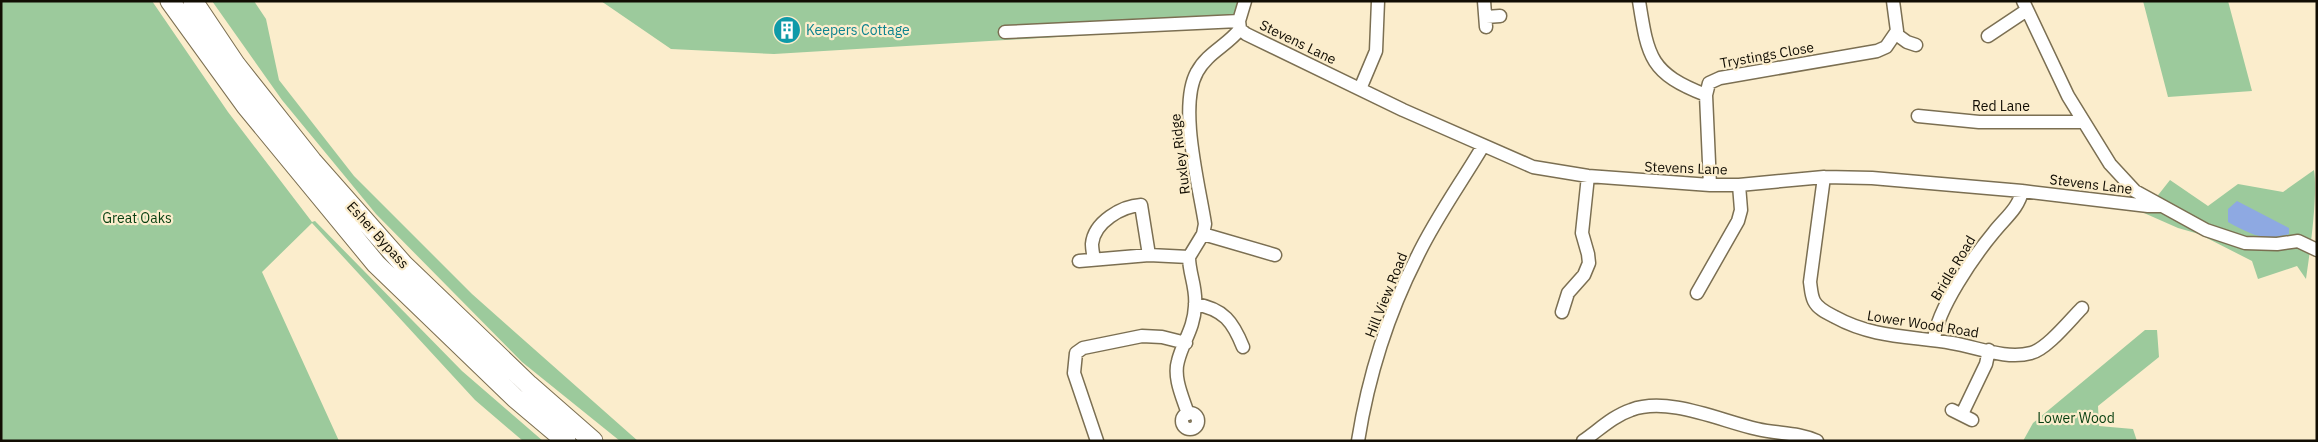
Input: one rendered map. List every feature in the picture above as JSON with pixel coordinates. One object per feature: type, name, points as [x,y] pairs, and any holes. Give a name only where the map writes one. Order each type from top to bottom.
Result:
[{"type":"highway","name":"Esher Bypass","points":[[170,1],[246,106],[376,264],[514,398],[566,441]]},
{"type":"highway","name":"Esher Bypass","points":[[193,1],[236,65],[312,161],[403,264],[529,385],[593,441]]},
{"type":"street","points":[[1005,32],[1240,25],[1245,1]]},
{"type":"street","points":[[1360,89],[1376,51],[1378,1]]},
{"type":"street","points":[[1484,1],[1486,22],[1500,16]]},
{"type":"street","points":[[1639,1],[1647,46],[1654,62],[1673,79],[1706,95],[1710,185]]},
{"type":"street","points":[[1893,1],[1897,21],[1896,34],[1916,45]]},
{"type":"street","points":[[1988,36],[2025,6],[2059,79],[2084,122],[2110,164],[2135,191],[2206,230],[2245,243],[2277,244],[2298,242],[2317,250]]},
{"type":"street","name":"Stevens Lane","points":[[1240,25],[1246,34],[1360,89],[1533,167],[1588,176],[1710,185],[1739,185],[1824,177],[1872,178],[2162,206]]},
{"type":"street","name":"Ruxley Ridge","points":[[1203,234],[1205,224],[1189,117],[1192,84],[1203,63],[1240,25]]},
{"type":"street","name":"Trystings Close","points":[[1706,95],[1707,87],[1711,81],[1877,50],[1886,47],[1896,34]]},
{"type":"street","name":"Red Lane","points":[[1918,116],[1979,122],[2084,122]]},
{"type":"street","name":"Hill View Road","points":[[1358,441],[1364,406],[1399,295],[1417,256],[1483,146]]},
{"type":"street","points":[[1562,312],[1568,293],[1584,275],[1589,262],[1582,233],[1588,176]]},
{"type":"street","name":"Lower Wood Road","points":[[1824,177],[1810,282],[1814,301],[1822,310],[1861,330],[2018,354],[2039,350],[2081,307]]},
{"type":"street","points":[[1697,293],[1738,221],[1741,210],[1739,185]]},
{"type":"street","name":"Bridle Road","points":[[1934,340],[1937,324],[1969,265],[2016,207],[2022,191]]},
{"type":"street","points":[[2128,204],[2135,191]]},
{"type":"street","points":[[1094,259],[1092,242],[1102,225],[1109,218],[1132,205],[1142,205],[1149,255]]},
{"type":"street","points":[[1192,435],[1197,424],[1197,418],[1193,414],[1188,414],[1176,370],[1177,362],[1190,334],[1196,304],[1195,284],[1189,264],[1189,256],[1203,234],[1276,255]]},
{"type":"street","points":[[1079,262],[1149,255],[1189,256]]},
{"type":"street","points":[[1196,304],[1219,312],[1229,319],[1234,325],[1243,347]]},
{"type":"street","points":[[1098,441],[1074,373],[1076,353],[1083,348],[1142,336],[1162,337],[1186,343]]},
{"type":"street","points":[[1962,415],[1986,364],[1989,350]]},
{"type":"street","points":[[1583,441],[1618,416],[1633,409],[1654,407],[1693,410],[1757,429],[1805,436],[1817,441]]},
{"type":"green space","name":"Great Oaks","points":[[1,1],[152,1],[228,112],[312,222],[315,221],[462,371],[543,441],[523,441],[475,400],[312,223],[262,272],[339,441],[1,441]]},
{"type":"green space","points":[[212,1],[254,1],[266,19],[279,80],[354,176],[472,294],[638,441],[620,441],[522,362],[376,214],[282,100]]},
{"type":"green space","points":[[601,1],[1238,1],[1231,24],[1172,30],[774,54],[671,49]]},
{"type":"green space","points":[[2143,1],[2228,1],[2252,91],[2168,97]]},
{"type":"green space","points":[[2314,170],[2314,208],[2306,279],[2297,266],[2258,279],[2252,261],[2199,234],[2178,228],[2144,213],[2170,180],[2208,206],[2238,184],[2283,192]]},
{"type":"green space","name":"Lower Wood","points":[[2145,330],[2157,330],[2159,357],[2098,406],[2099,426],[2133,429],[2137,441],[2023,441],[2033,423]]},
{"type":"water","points":[[2237,201],[2289,228],[2289,234],[2265,237],[2243,230],[2228,222],[2228,209]]},
{"type":"place","name":"Keepers Cottage","points":[[787,30]]}]
